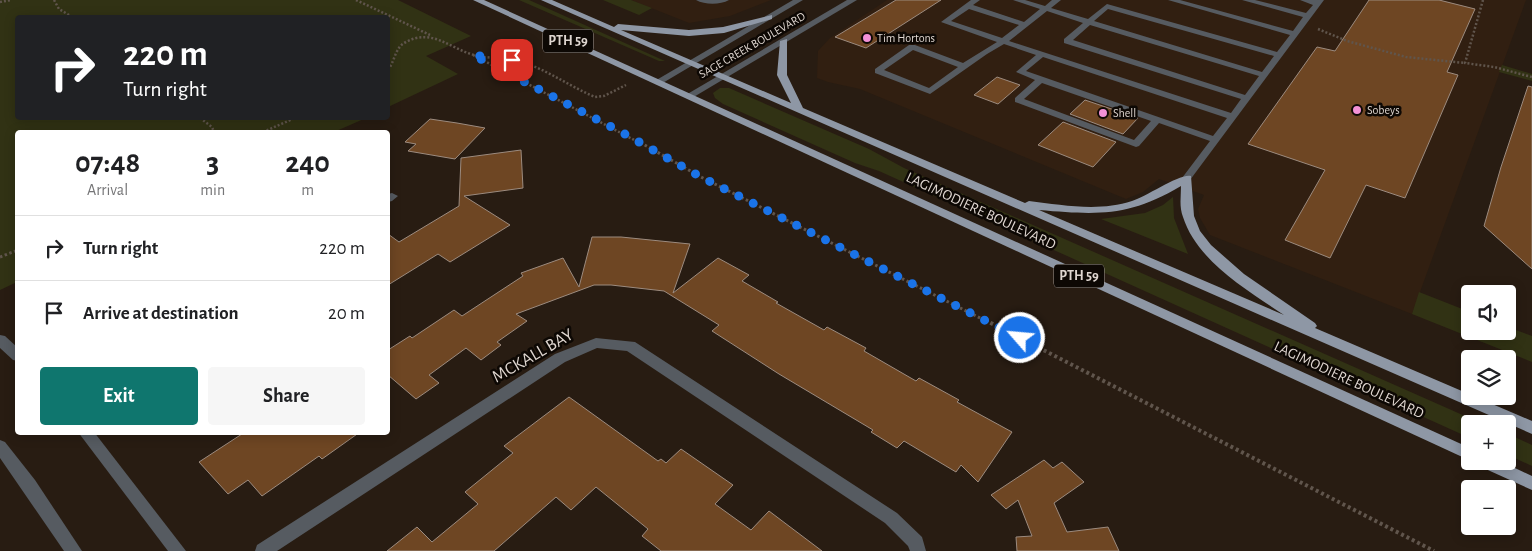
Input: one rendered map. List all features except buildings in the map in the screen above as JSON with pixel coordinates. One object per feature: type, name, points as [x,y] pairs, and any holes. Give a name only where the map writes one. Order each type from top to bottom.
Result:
[{"type":"main road","name":"LAGIMODIERE BOULEVARD","points":[[478,0],[1461,451]]},
{"type":"main road","name":"LAGIMODIERE BOULEVARD","points":[[545,0],[798,108],[1532,428]]},
{"type":"main road","points":[[603,25],[689,33],[724,30],[769,17]]},
{"type":"main road","points":[[784,41],[782,75],[798,108]]},
{"type":"main road","points":[[1017,203],[1080,210],[1119,207],[1146,201],[1187,178],[1188,216],[1204,246],[1224,265],[1330,340]]},
{"type":"main road","points":[[1503,470],[1532,484]]},
{"type":"street","name":"SAGE CREEK BOULEVARD","points":[[658,82],[799,0]]},
{"type":"street","name":"SAGE CREEK BOULEVARD","points":[[689,96],[853,0]]},
{"type":"street","points":[[0,340],[15,353]]},
{"type":"street","name":"MCKALL BAY","points":[[263,551],[560,358],[596,343],[630,346],[890,518],[916,542],[918,551]]},
{"type":"street","points":[[87,435],[178,551]]},
{"type":"street","points":[[0,446],[29,485],[73,551]]},
{"type":"lane","points":[[700,0],[708,2],[725,0]]},
{"type":"lane","points":[[976,0],[945,22],[1233,117]]},
{"type":"lane","points":[[1017,0],[1264,75]]},
{"type":"lane","points":[[964,66],[912,47],[878,71],[930,91],[984,52],[1004,41],[1057,0]]},
{"type":"lane","points":[[1172,0],[1295,34]]},
{"type":"lane","points":[[1246,0],[1308,16]]},
{"type":"lane","points":[[1304,0],[1319,2]]},
{"type":"lane","points":[[1187,178],[1319,2]]},
{"type":"lane","points":[[968,6],[1026,24]]},
{"type":"lane","points":[[1247,98],[1067,41],[1107,6],[1279,55]]},
{"type":"lane","points":[[1042,54],[1020,72],[1216,140]]},
{"type":"lane","points":[[1041,79],[1018,100],[1136,144],[1157,120]]},
{"type":"path","points":[[0,2],[11,0]]},
{"type":"path","points":[[54,0],[59,8],[70,15]]},
{"type":"path","points":[[356,0],[387,15]]},
{"type":"path","points":[[1466,63],[1483,0]]},
{"type":"path","points":[[390,16],[431,36],[442,39],[623,133],[701,177],[1088,372],[1434,551]]},
{"type":"path","points":[[1302,24],[1347,41],[1406,57],[1494,67],[1532,78]]},
{"type":"path","points":[[390,68],[398,47],[404,42],[431,36]]},
{"type":"path","points":[[473,55],[518,61],[595,97],[614,92],[643,76]]},
{"type":"path","points":[[203,120],[213,130]]},
{"type":"path","points":[[268,130],[290,120]]},
{"type":"path","points":[[0,257],[15,251]]},
{"type":"shaded area","points":[[631,0],[771,0],[730,16],[689,23]]},
{"type":"shaded area","points":[[887,0],[1526,0],[1412,314],[1210,235],[1200,218],[1198,209],[1204,195],[1159,179],[1143,192],[1126,199],[860,89],[817,78],[818,51],[830,38]]},
{"type":"green space","points":[[0,0],[398,0],[471,36],[426,56],[458,74],[390,106],[390,15],[15,15],[15,120],[361,120],[339,130],[15,130],[15,283],[0,290]]},
{"type":"green space","points":[[519,0],[529,0],[665,61],[659,61]]},
{"type":"green space","points":[[603,0],[631,0],[652,8],[639,15]]},
{"type":"green space","points":[[1502,65],[1532,74],[1532,81],[1499,72]]},
{"type":"green space","points":[[720,88],[729,88],[869,149],[904,168],[1463,415],[1461,415],[1461,434],[879,171],[855,163],[723,104],[715,98],[713,93]]},
{"type":"green space","points":[[1173,197],[1174,218],[1188,254],[1101,219],[1145,213],[1163,205]]},
{"type":"green space","points":[[1419,292],[1461,308],[1461,334],[1412,314]]},
{"type":"green space","points":[[1516,330],[1532,336],[1532,362],[1516,356],[1516,350],[1502,350],[1477,340],[1516,340]]},
{"type":"green space","points":[[1516,438],[1532,445],[1532,466],[1516,459]]},
{"type":"place","name":"Tim Hortons","points":[[867,38]]},
{"type":"place","name":"Sobeys","points":[[1357,110]]},
{"type":"place","name":"Shell","points":[[1103,113]]},
{"type":"route","points":[[512,60],[473,55],[623,133],[701,177],[1020,338]]}]
